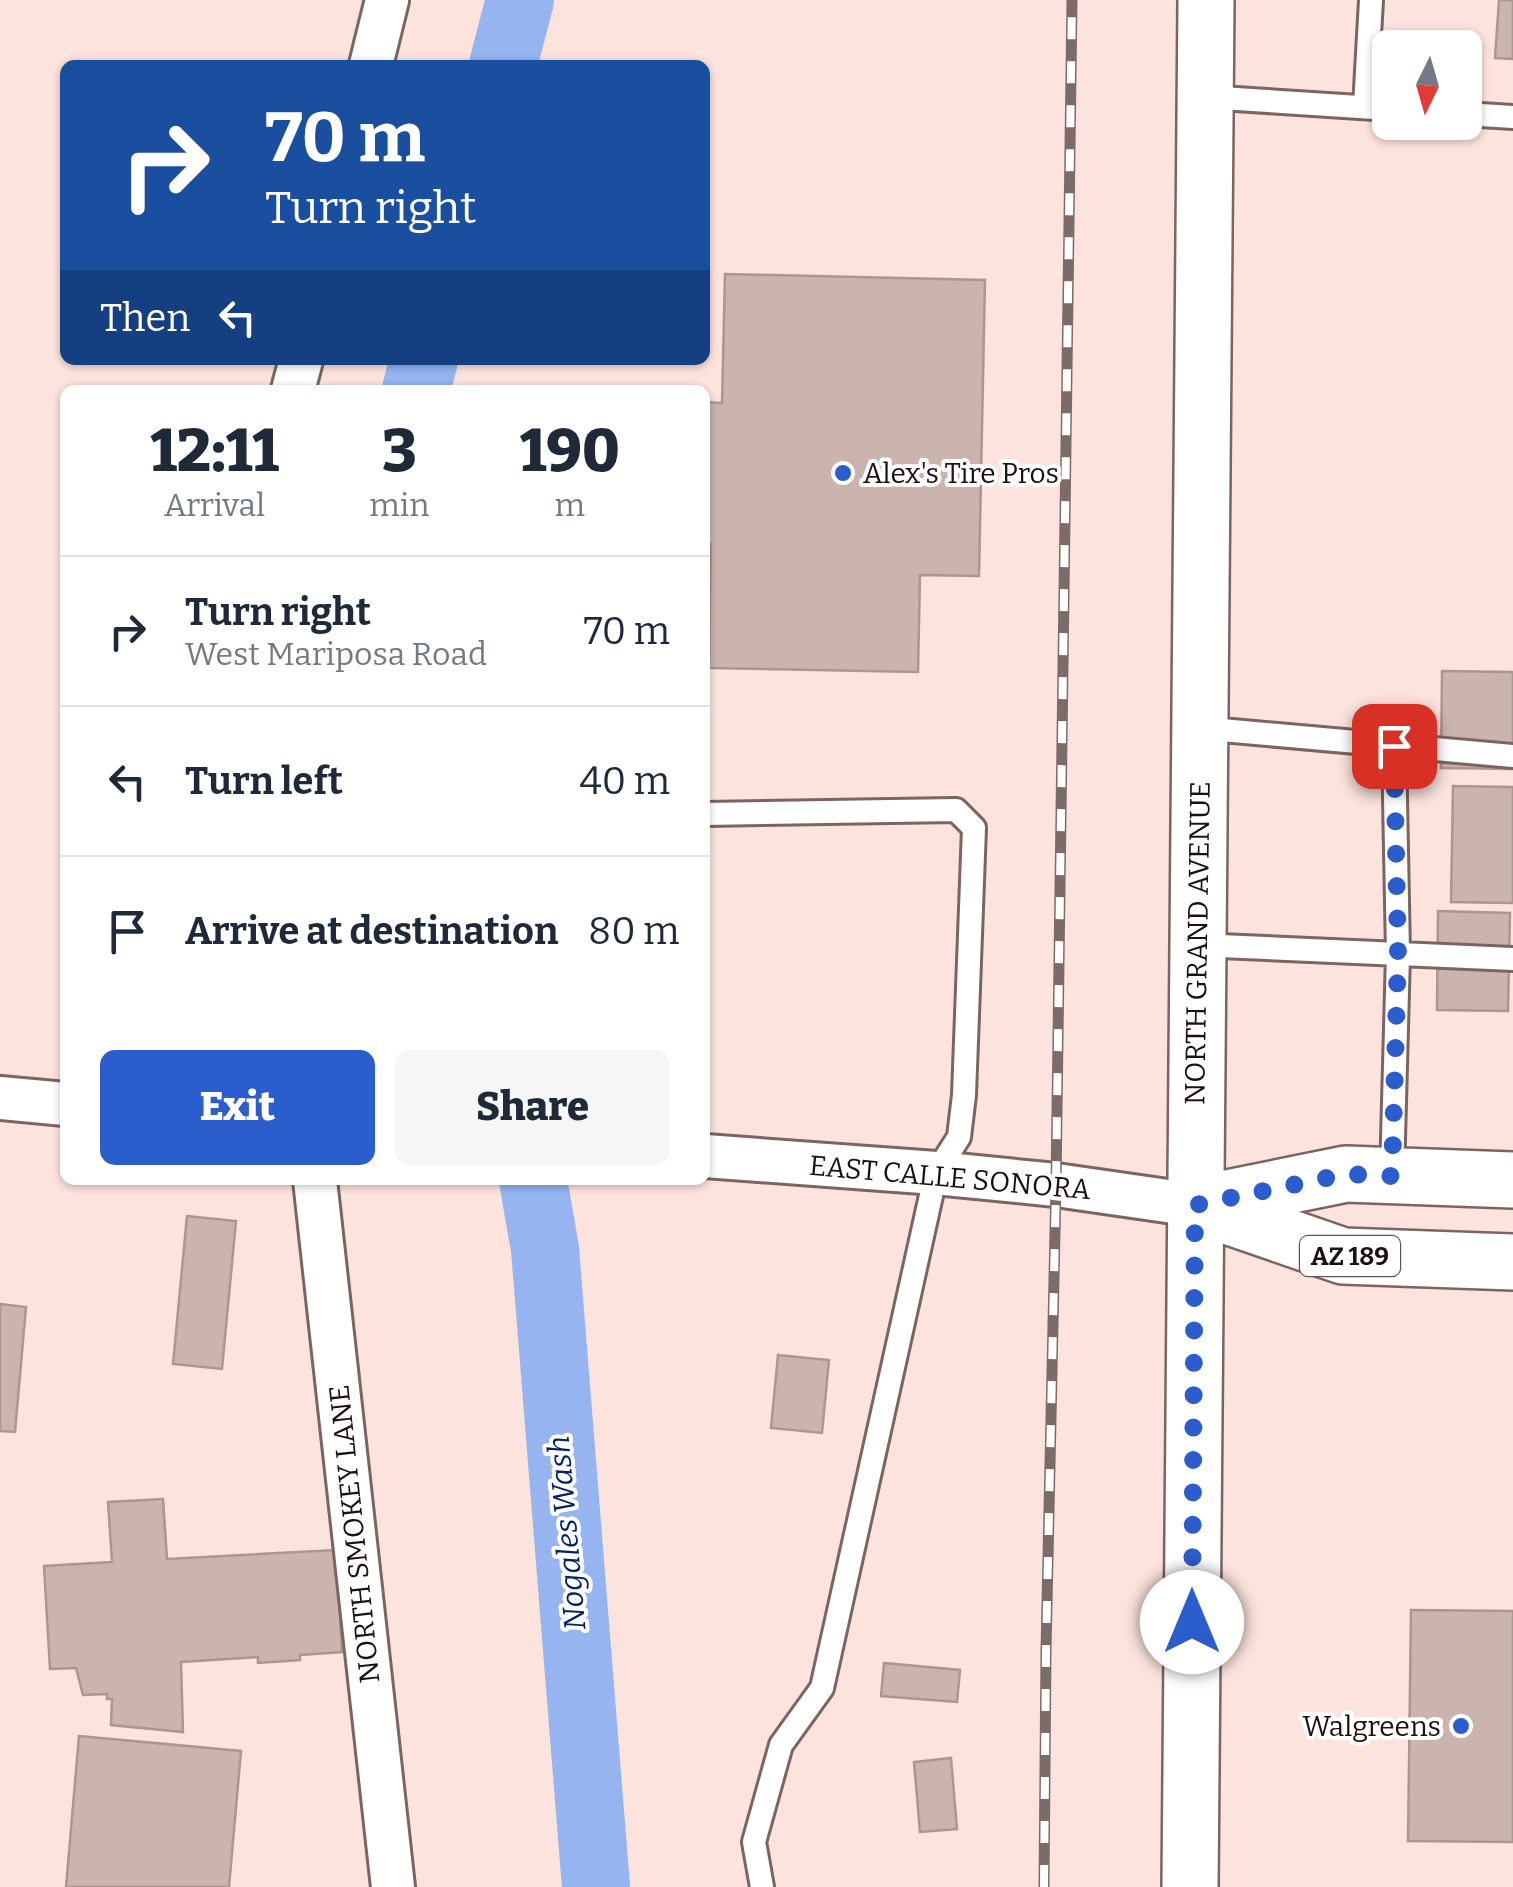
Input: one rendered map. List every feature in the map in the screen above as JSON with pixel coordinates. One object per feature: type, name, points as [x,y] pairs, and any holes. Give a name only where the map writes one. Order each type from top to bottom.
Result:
[{"type":"main road","name":"NORTH GRAND AVENUE","points":[[1190,1887],[1206,0]]},
{"type":"main road","points":[[1195,1205],[1346,1174],[1513,1180]]},
{"type":"main road","name":"AZ 189","points":[[1195,1205],[1343,1256],[1513,1262]]},
{"type":"street","points":[[372,60],[387,0]]},
{"type":"street","points":[[0,1098],[60,1104]]},
{"type":"street","name":"EAST CALLE SONORA","points":[[710,1156],[936,1172],[1195,1205]]},
{"type":"street","name":"NORTH SMOKEY LANE","points":[[316,1185],[393,1887]]},
{"type":"lane","points":[[1365,107],[1371,0]]},
{"type":"lane","points":[[1205,97],[1372,108]]},
{"type":"lane","points":[[1482,115],[1513,117]]},
{"type":"lane","points":[[1199,728],[1513,756]]},
{"type":"lane","points":[[1392,1176],[1398,954],[1394,746]]},
{"type":"lane","points":[[710,814],[956,810],[974,828],[959,1138],[936,1172],[822,1688],[781,1746],[754,1842],[762,1887]]},
{"type":"lane","points":[[1197,945],[1513,958]]},
{"type":"building","points":[[1499,0],[1513,0],[1513,59],[1495,58]]},
{"type":"building","name":"Alex's Tire Pros","points":[[725,274],[985,280],[979,576],[920,575],[918,672],[710,668],[710,402],[722,403]]},
{"type":"building","points":[[1442,671],[1513,672],[1513,769],[1441,768]]},
{"type":"building","points":[[1453,786],[1513,787],[1513,903],[1451,902]]},
{"type":"building","points":[[1438,911],[1510,913],[1508,1011],[1437,1010]]},
{"type":"building","points":[[187,1216],[236,1221],[222,1369],[173,1364]]},
{"type":"building","points":[[0,1304],[26,1307],[15,1432],[0,1431]]},
{"type":"building","points":[[778,1355],[829,1360],[822,1433],[771,1428]]},
{"type":"building","points":[[163,1499],[167,1559],[336,1550],[342,1652],[258,1663],[258,1657],[181,1662],[183,1732],[111,1725],[112,1699],[107,1699],[107,1694],[83,1695],[76,1668],[50,1669],[44,1566],[112,1562],[108,1502]]},
{"type":"building","name":"Walgreens","points":[[1411,1610],[1513,1611],[1513,1842],[1408,1841]]},
{"type":"building","points":[[884,1663],[960,1670],[957,1702],[881,1696]]},
{"type":"building","points":[[79,1736],[241,1751],[229,1887],[66,1887]]},
{"type":"building","points":[[951,1758],[957,1829],[920,1832],[914,1762]]},
{"type":"waterway","name":"Nogales Wash","points":[[504,60],[520,0]]},
{"type":"waterway","name":"Nogales Wash","points":[[417,385],[423,365]]},
{"type":"waterway","name":"Nogales Wash","points":[[534,1185],[545,1249],[596,1887]]},
{"type":"railway","points":[[1044,1887],[1072,0]]},
{"type":"place","name":"Alex's Tire Pros","points":[[843,473]]},
{"type":"place","name":"Walgreens","points":[[1461,1726]]},
{"type":"route","points":[[1192,1622],[1195,1205],[1346,1174],[1392,1176],[1398,954],[1394,746]]}]
